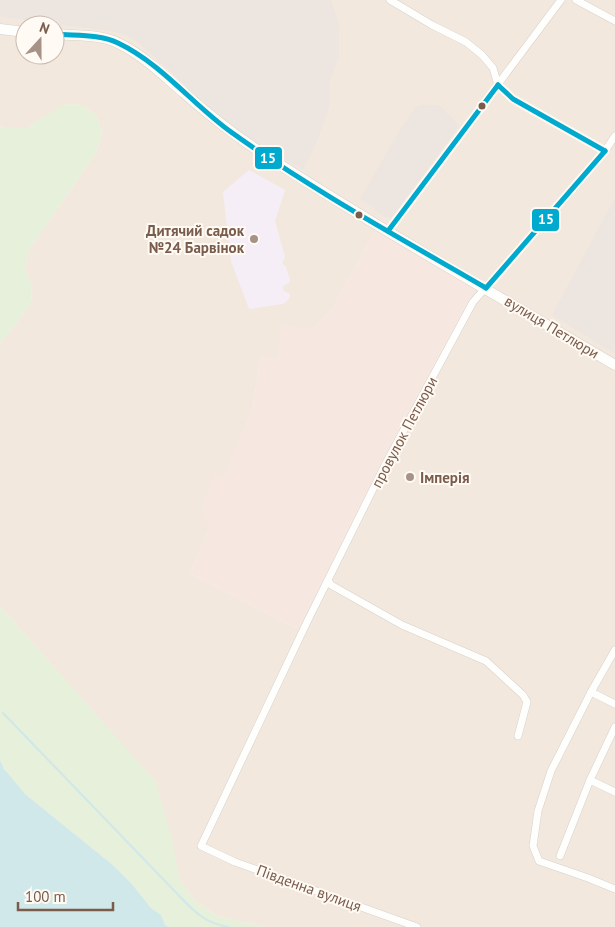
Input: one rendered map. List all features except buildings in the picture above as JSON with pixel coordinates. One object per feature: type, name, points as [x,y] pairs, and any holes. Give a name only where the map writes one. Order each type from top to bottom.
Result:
[{"type":"main road","points":[[0,30],[15,31]]},
{"type":"main road","name":"вулиця Петлюри","points":[[65,35],[116,42],[134,52],[223,126],[261,153],[388,231],[615,365]]},
{"type":"street","points":[[390,0],[432,25],[466,42],[482,55],[493,68],[498,85],[513,99],[605,151]]},
{"type":"street","points":[[388,231],[561,0]]},
{"type":"street","points":[[576,0],[615,21]]},
{"type":"street","name":"провулок Петлюри","points":[[201,846],[385,465],[473,302],[605,151],[615,136]]},
{"type":"street","points":[[328,580],[331,585],[402,625],[486,661],[523,695],[527,702],[518,736]]},
{"type":"street","points":[[615,650],[591,692],[551,771],[538,811],[532,846],[539,860],[615,889]]},
{"type":"street","points":[[591,692],[615,704]]},
{"type":"street","points":[[560,856],[590,780],[615,727]]},
{"type":"street","points":[[590,780],[615,792]]},
{"type":"street","name":"Південна вулиця","points":[[201,846],[235,862],[417,927]]},
{"type":"shaded area","points":[[0,0],[615,0],[615,362],[390,228],[225,124],[135,49],[65,33],[65,15],[15,15],[15,28],[0,27]]},
{"type":"shaded area","points":[[0,0],[331,0],[339,25],[339,56],[330,80],[329,107],[317,142],[303,170],[247,137],[197,96],[139,43],[127,36],[112,31],[65,26],[65,15],[15,15],[15,19],[0,16]]},
{"type":"shaded area","points":[[0,33],[15,34],[15,65],[65,65],[65,39],[96,41],[115,46],[132,55],[377,228],[332,309],[277,360],[261,357],[252,410],[224,478],[215,474],[209,529],[190,574],[298,629],[383,459],[476,287],[615,369],[615,927],[265,927],[218,916],[195,901],[179,879],[155,782],[0,606],[0,344],[31,304],[32,286],[25,269],[29,250],[96,153],[102,134],[97,116],[83,105],[65,104],[27,128],[5,128],[0,126]]},
{"type":"shaded area","points":[[421,105],[437,105],[441,107],[459,126],[391,218],[385,217],[360,199],[402,127],[415,108]]},
{"type":"shaded area","name":"Дитячий садок №24 Барвінок","points":[[249,170],[285,190],[275,221],[285,257],[282,263],[286,267],[290,280],[289,283],[283,286],[283,289],[290,294],[289,299],[283,304],[249,309],[231,261],[223,192]]},
{"type":"shaded area","points":[[615,198],[615,354],[552,315]]},
{"type":"shaded area","points":[[377,228],[476,287],[383,459],[298,629],[190,574],[209,529],[201,507],[215,474],[224,477],[252,410],[261,357],[277,359],[282,325],[312,329],[332,309]]},
{"type":"green space","points":[[64,104],[83,105],[97,116],[102,134],[96,153],[29,250],[25,269],[32,286],[31,304],[0,344],[0,126],[5,128],[27,128]]},
{"type":"green space","points":[[0,606],[156,782],[173,842],[179,879],[195,901],[218,916],[265,927],[169,927],[165,925],[161,915],[151,908],[131,883],[114,866],[25,794],[11,778],[0,760]]},
{"type":"water","points":[[0,760],[4,769],[25,794],[114,866],[131,883],[151,908],[161,915],[165,925],[169,927],[0,927]]},
{"type":"waterway","points":[[3,713],[189,906],[207,920],[228,927]]},
{"type":"transit line","name":"15","points":[[65,35],[111,40],[134,52],[163,73],[231,132],[293,174],[486,288]]},
{"type":"transit line","name":"15","points":[[498,85],[513,99],[605,151]]},
{"type":"transit line","name":"15","points":[[388,231],[498,85]]},
{"type":"transit line","name":"15","points":[[486,288],[605,151]]},
{"type":"place","name":"Дитячий садок №24 Барвінок","points":[[254,239]]},
{"type":"place","name":"Імперія","points":[[410,477]]}]
